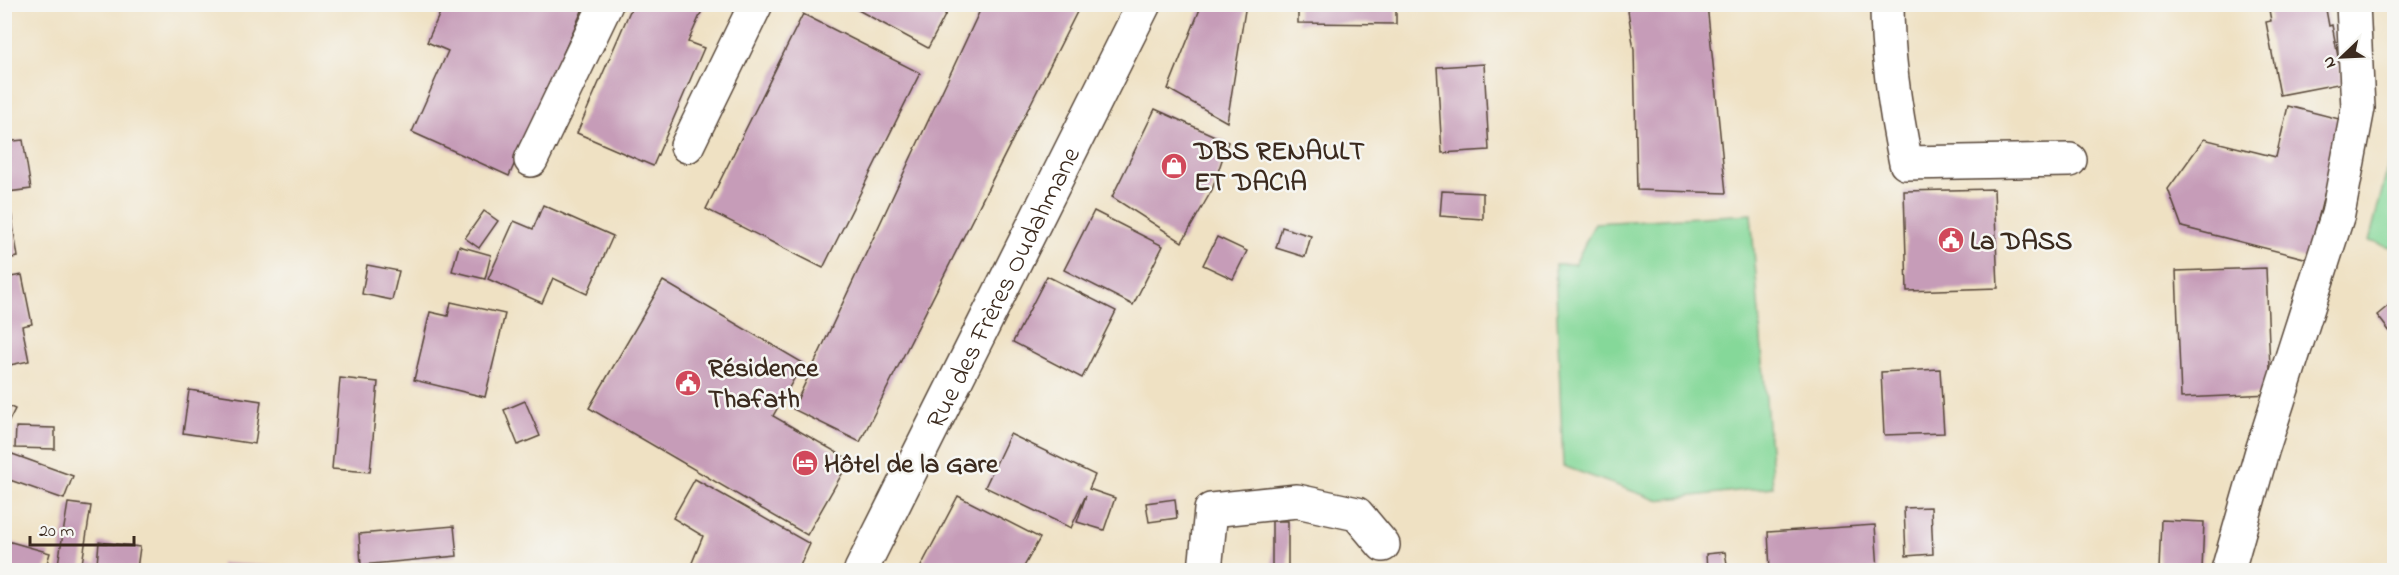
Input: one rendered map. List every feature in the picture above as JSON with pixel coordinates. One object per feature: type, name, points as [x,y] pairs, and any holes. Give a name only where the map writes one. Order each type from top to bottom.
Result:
[{"type":"street","points":[[531,160],[606,4]]},
{"type":"street","points":[[687,146],[756,4]]},
{"type":"street","name":"Rue des Frères Oudahmane","points":[[861,570],[1144,4]]},
{"type":"street","points":[[1887,4],[1887,44],[1895,111],[1906,163],[2070,160]]},
{"type":"street","points":[[2228,570],[2262,451],[2338,214],[2358,108],[2353,4]]},
{"type":"street","points":[[1205,570],[1211,510],[1297,501],[1357,514],[1383,545]]},
{"type":"green space","points":[[2394,144],[2394,248],[2369,241]]},
{"type":"green space","points":[[1751,214],[1773,487],[1657,500],[1563,466],[1555,264],[1575,264],[1595,223]]},
{"type":"building","points":[[444,4],[585,4],[509,176],[412,132],[448,51],[427,42]]},
{"type":"building","points":[[633,4],[705,4],[688,42],[704,48],[653,166],[577,133]]},
{"type":"building","points":[[847,4],[951,4],[928,48]]},
{"type":"building","points":[[983,4],[1081,4],[860,442],[793,409]]},
{"type":"building","points":[[1202,4],[1246,4],[1227,122],[1168,89]]},
{"type":"building","points":[[1298,4],[1396,4],[1396,24],[1298,23]]},
{"type":"building","points":[[1627,4],[1707,4],[1726,193],[1637,190],[1634,50]]},
{"type":"building","points":[[2268,4],[2325,4],[2329,26],[2332,25],[2343,83],[2280,95],[2266,22],[2271,21]]},
{"type":"building","points":[[803,14],[920,73],[823,268],[706,209]]},
{"type":"building","points":[[1484,64],[1489,150],[1442,153],[1437,67]]},
{"type":"building","points":[[2288,106],[2343,120],[2308,259],[2182,227],[2168,189],[2204,139],[2276,157]]},
{"type":"building","name":"DBS RENAULT ET DACIA","points":[[1155,109],[1228,142],[1212,190],[1182,242],[1112,197]]},
{"type":"building","points":[[23,140],[31,189],[8,192],[18,257],[4,259],[4,142]]},
{"type":"building","name":"La DASS","points":[[1994,189],[1998,288],[1907,291],[1904,191]]},
{"type":"building","points":[[1442,191],[1483,193],[1483,219],[1440,216]]},
{"type":"building","points":[[543,205],[613,236],[587,294],[553,278],[542,303],[488,279],[514,221],[533,229]]},
{"type":"building","points":[[484,211],[498,221],[479,248],[465,238]]},
{"type":"building","points":[[1094,211],[1163,246],[1133,305],[1064,270]]},
{"type":"building","points":[[1282,227],[1311,236],[1305,257],[1276,248]]},
{"type":"building","points":[[1217,237],[1247,251],[1233,279],[1203,265]]},
{"type":"building","points":[[459,246],[491,255],[485,279],[452,271]]},
{"type":"building","points":[[367,265],[399,271],[392,300],[362,294]]},
{"type":"building","points":[[2266,268],[2271,394],[2181,398],[2176,271]]},
{"type":"building","points":[[22,275],[32,324],[22,326],[29,361],[5,366],[5,278]]},
{"type":"building","points":[[1047,276],[1116,311],[1082,378],[1013,342]]},
{"type":"building","points":[[663,281],[803,363],[773,416],[850,460],[807,535],[589,408]]},
{"type":"building","points":[[2394,301],[2394,337],[2377,315]]},
{"type":"building","points":[[451,302],[505,314],[485,397],[414,380],[430,312],[448,316]]},
{"type":"building","points":[[1940,369],[1944,433],[1884,435],[1881,372]]},
{"type":"building","points":[[340,378],[378,382],[370,472],[332,469]]},
{"type":"building","points":[[189,390],[261,401],[255,444],[183,433]]},
{"type":"building","points":[[525,401],[540,436],[518,445],[504,410]]},
{"type":"building","points":[[4,404],[15,409],[4,431]]},
{"type":"building","points":[[16,427],[55,428],[55,449],[15,448]]},
{"type":"building","points":[[1010,434],[1095,475],[1089,489],[1115,498],[1104,530],[1077,522],[1086,495],[1071,528],[985,487]]},
{"type":"building","points":[[4,451],[73,476],[64,499],[4,478]]},
{"type":"building","points":[[695,479],[810,544],[798,570],[689,570],[703,536],[673,518]]},
{"type":"building","points":[[958,496],[1040,538],[1022,570],[919,570]]},
{"type":"building","points":[[1175,499],[1177,518],[1149,522],[1146,503]]},
{"type":"building","points":[[68,503],[91,506],[81,570],[57,570]]},
{"type":"building","points":[[1931,507],[1933,554],[1906,556],[1904,508]]},
{"type":"building","points":[[2161,520],[2204,522],[2202,570],[2159,570]]},
{"type":"building","points":[[1272,521],[1288,521],[1288,570],[1272,570]]},
{"type":"building","points":[[1875,525],[1878,570],[1770,570],[1768,532]]},
{"type":"building","points":[[454,526],[457,556],[361,565],[359,534]]},
{"type":"building","points":[[4,540],[50,553],[45,570],[4,570]]},
{"type":"building","points":[[99,542],[140,547],[137,569],[97,564]]},
{"type":"building","points":[[1725,552],[1728,570],[1707,570],[1706,554]]},
{"type":"building","points":[[89,562],[120,570],[87,570]]},
{"type":"building","points":[[221,563],[324,569],[324,570],[221,570]]},
{"type":"place","name":"DBS RENAULT ET DACIA","points":[[1174,166]]},
{"type":"place","name":"La DASS","points":[[1951,240]]},
{"type":"place","name":"Résidence Thafath","points":[[688,383]]},
{"type":"place","name":"Hôtel de la Gare","points":[[805,463]]}]
